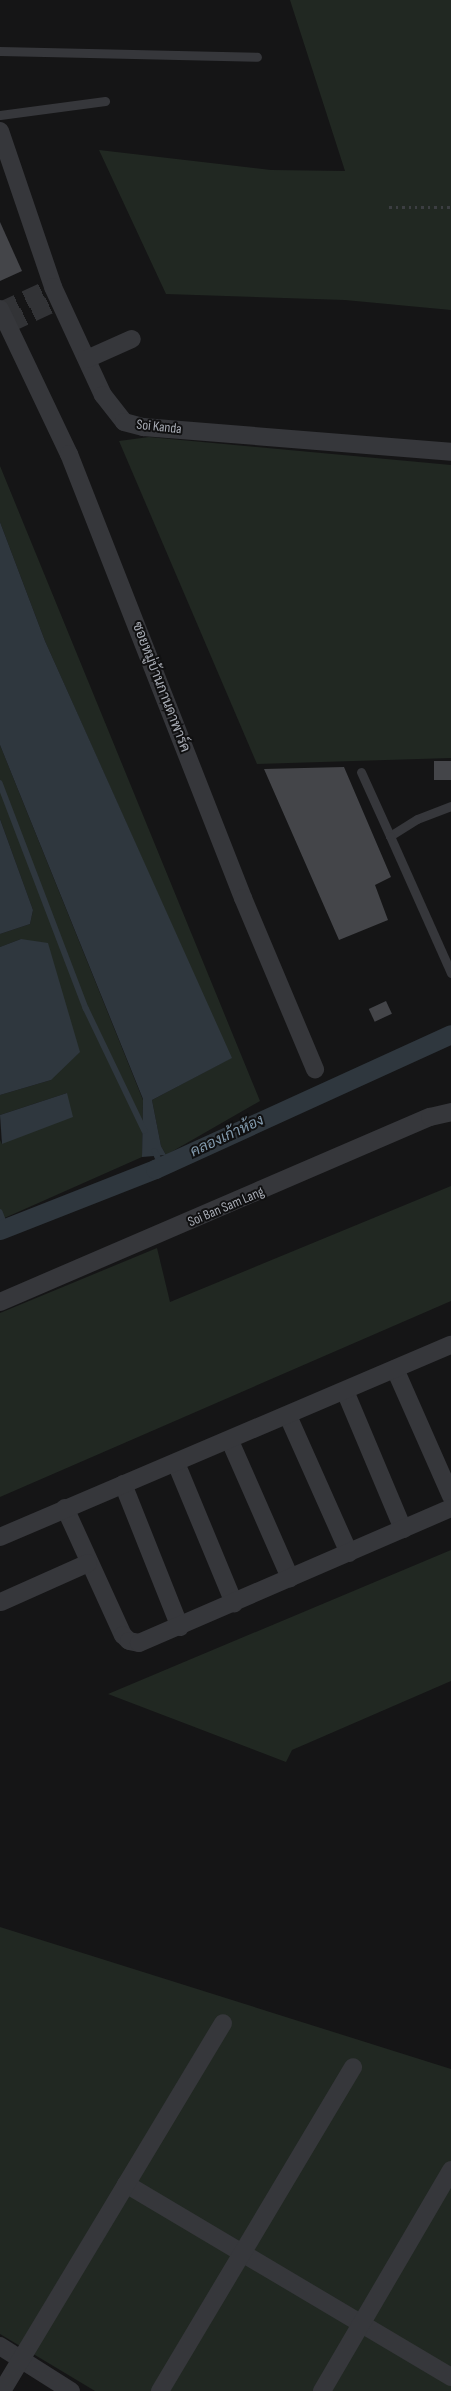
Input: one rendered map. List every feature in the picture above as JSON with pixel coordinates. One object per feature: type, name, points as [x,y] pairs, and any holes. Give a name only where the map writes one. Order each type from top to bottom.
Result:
[{"type":"street","name":"Soi Kanda","points":[[1,138],[53,286],[103,395],[124,422],[143,427],[451,452]]},
{"type":"street","name":"ซอยหมู่บ้านกานดาพาร์ค","points":[[0,309],[69,454],[243,898],[315,1069]]},
{"type":"street","points":[[86,359],[132,339]]},
{"type":"street","name":"Soi Ban Sam Lang","points":[[0,1302],[430,1117],[451,1112]]},
{"type":"street","points":[[0,1537],[451,1345]]},
{"type":"street","points":[[396,1369],[451,1496]]},
{"type":"street","points":[[345,1391],[403,1529]]},
{"type":"street","points":[[288,1416],[348,1553]]},
{"type":"street","points":[[230,1440],[290,1578]]},
{"type":"street","points":[[176,1462],[234,1603]]},
{"type":"street","points":[[123,1484],[180,1627]]},
{"type":"street","points":[[65,1508],[123,1636],[129,1641],[139,1643],[180,1627],[451,1508]]},
{"type":"street","points":[[1,1602],[88,1562]]},
{"type":"street","points":[[2,2391],[222,2023]]},
{"type":"street","points":[[160,2391],[353,2067]]},
{"type":"street","points":[[322,2391],[451,2170]]},
{"type":"street","points":[[126,2184],[451,2377]]},
{"type":"street","points":[[0,2346],[71,2391]]},
{"type":"lane","points":[[0,51],[257,57]]},
{"type":"lane","points":[[0,115],[105,101]]},
{"type":"lane","points":[[361,772],[451,973]]},
{"type":"lane","points":[[390,836],[417,820],[451,806]]},
{"type":"path","points":[[388,207],[451,207]]},
{"type":"shaded area","points":[[290,0],[451,0],[451,310],[345,300],[166,294],[99,150],[271,170],[345,171]]},
{"type":"shaded area","points":[[149,437],[451,465],[451,758],[257,764],[119,441]]},
{"type":"shaded area","points":[[0,466],[260,1101],[166,1155],[161,1146],[152,1100],[231,1058],[45,641],[0,522]]},
{"type":"shaded area","points":[[0,522],[45,641],[232,1058],[152,1100],[161,1146],[166,1155],[142,1157],[143,1099],[0,745]]},
{"type":"shaded area","points":[[0,745],[143,1100],[142,1157],[0,1220],[0,1140],[2,1144],[67,1093],[0,1115],[0,1095],[51,1080],[21,939],[0,947],[0,934],[30,924],[33,910],[0,819]]},
{"type":"shaded area","points":[[0,819],[33,910],[30,924],[0,934]]},
{"type":"shaded area","points":[[21,939],[48,943],[80,1052],[51,1080],[0,1095],[0,947]]},
{"type":"shaded area","points":[[67,1093],[73,1117],[2,1144],[0,1115]]},
{"type":"shaded area","points":[[451,1186],[451,1301],[0,1497],[0,1313],[157,1248],[170,1302]]},
{"type":"shaded area","points":[[451,1550],[451,1681],[292,1750],[286,1762],[108,1694]]},
{"type":"shaded area","points":[[0,1927],[451,2069],[451,2391],[95,2391],[0,2334]]},
{"type":"building","points":[[0,222],[22,271],[0,281]]},
{"type":"building","points":[[434,761],[451,761],[451,780],[434,780]]},
{"type":"building","points":[[344,767],[391,877],[375,885],[388,920],[339,940],[264,769]]},
{"type":"building","points":[[386,1001],[392,1014],[375,1022],[369,1009]]},
{"type":"waterway","points":[[0,783],[86,1008],[145,1131]]},
{"type":"waterway","name":"คลองเก้าห้อง","points":[[0,1230],[155,1169],[451,1034]]},
{"type":"waterway","points":[[155,1151],[162,1166]]},
{"type":"waterway","points":[[0,1212],[6,1228]]},
{"type":"tunnel","points":[[1,311],[53,287]]},
{"type":"tunnel","points":[[8,324],[60,300]]}]
